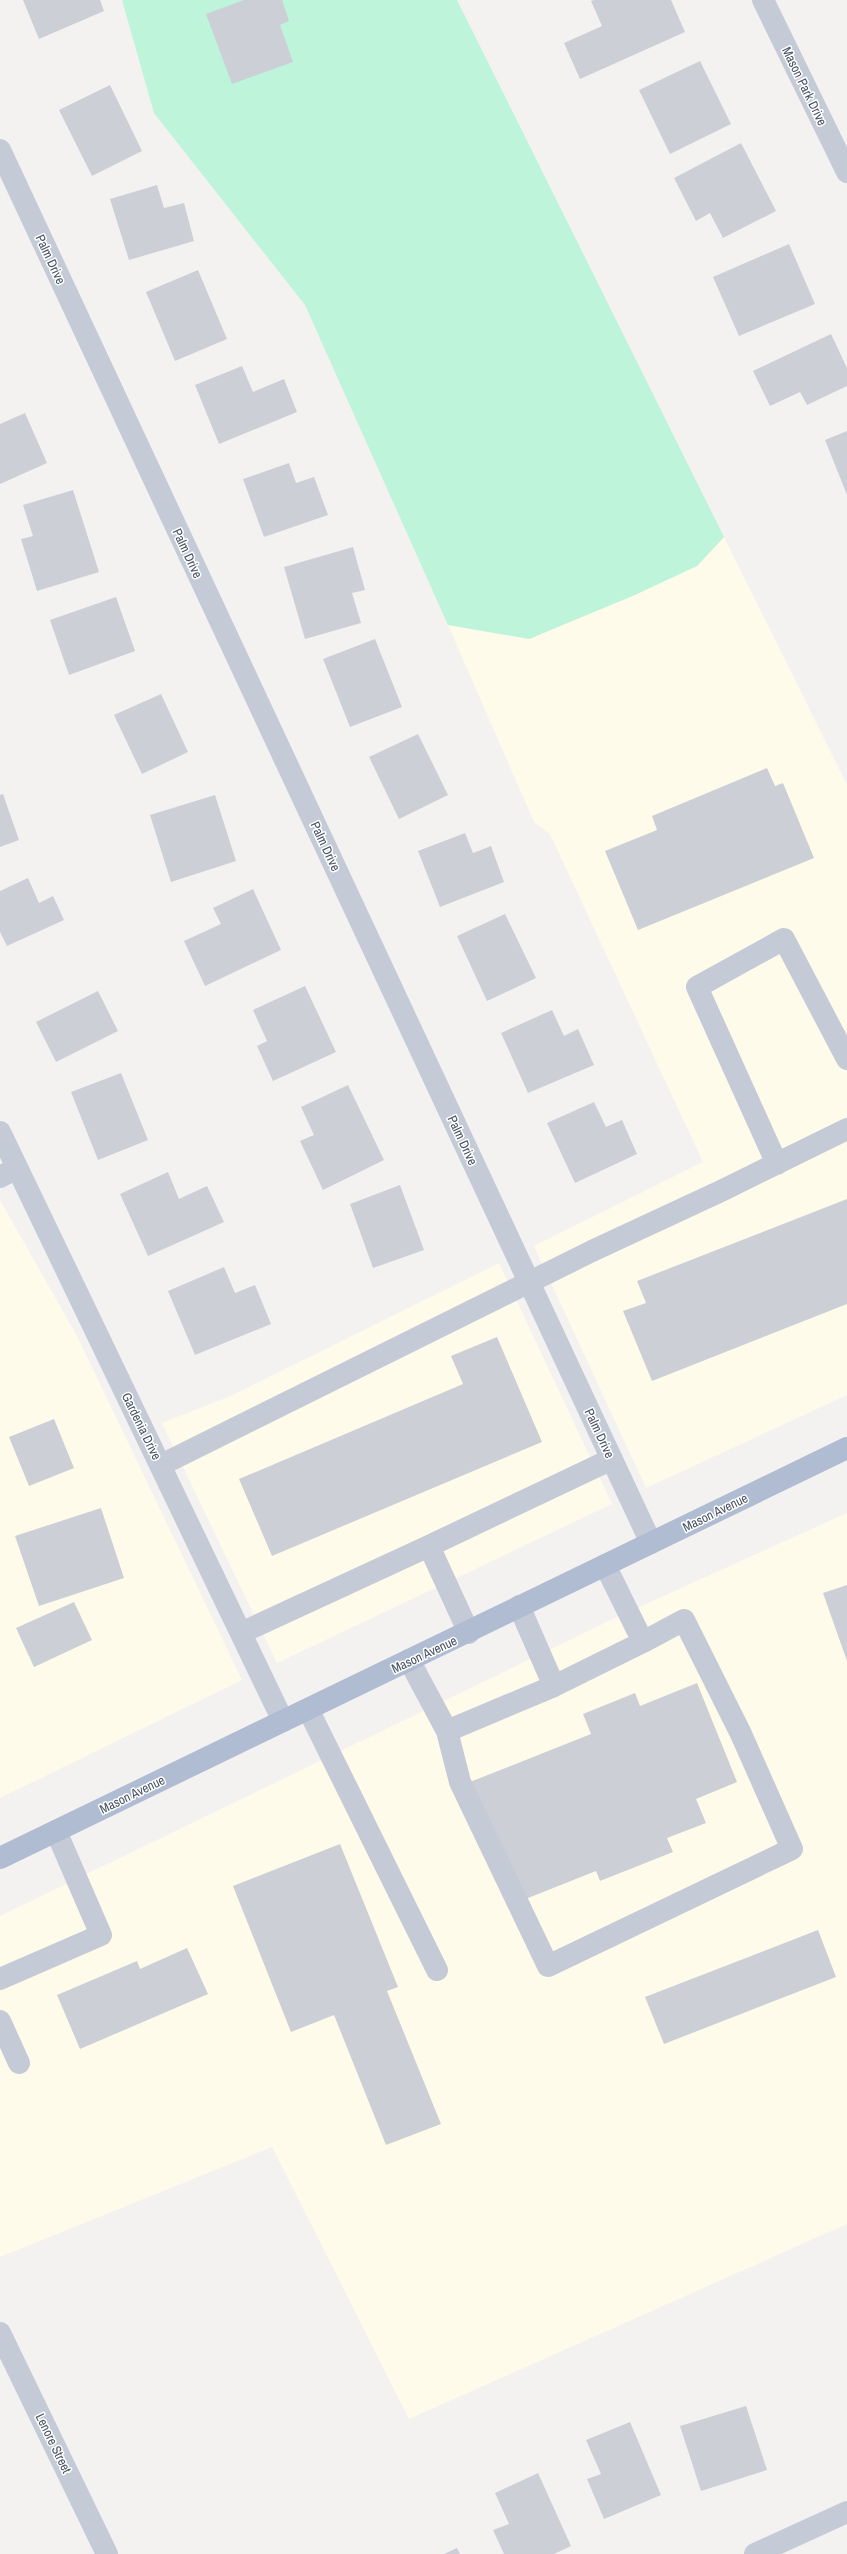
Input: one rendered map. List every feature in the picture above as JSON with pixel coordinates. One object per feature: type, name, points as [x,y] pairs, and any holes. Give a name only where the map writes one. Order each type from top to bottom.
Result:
[{"type":"main road","name":"Mason Avenue","points":[[0,1858],[409,1660],[469,1633],[519,1606],[847,1448]]},
{"type":"street","name":"Mason Park Drive","points":[[763,0],[847,172]]},
{"type":"street","name":"Palm Drive","points":[[0,150],[651,1543]]},
{"type":"street","points":[[777,1164],[697,987],[784,939],[847,1060]]},
{"type":"street","points":[[161,1465],[847,1129]]},
{"type":"street","name":"Gardenia Drive","points":[[0,1132],[8,1173],[161,1465],[283,1721]]},
{"type":"street","points":[[241,1633],[612,1459]]},
{"type":"street","points":[[429,1546],[469,1633]]},
{"type":"street","points":[[605,1565],[643,1642]]},
{"type":"street","points":[[519,1606],[554,1686]]},
{"type":"street","points":[[409,1660],[447,1731],[460,1782],[548,1966],[792,1849],[741,1734],[684,1620],[554,1686],[447,1731]]},
{"type":"street","points":[[308,1709],[437,1970]]},
{"type":"street","points":[[0,1979],[101,1934],[56,1831]]},
{"type":"street","points":[[0,2021],[19,2063]]},
{"type":"street","name":"Lenore Street","points":[[0,2333],[107,2554]]},
{"type":"street","points":[[755,2554],[847,2512]]},
{"type":"shaded area","points":[[724,537],[847,785],[847,1395],[646,1488],[534,1246],[703,1162],[550,834],[534,822],[448,625],[530,639],[697,566]]},
{"type":"shaded area","points":[[0,1200],[77,1336],[242,1680],[0,1798]]},
{"type":"shaded area","points":[[499,1263],[612,1504],[277,1663],[162,1423],[233,1395]]},
{"type":"shaded area","points":[[847,1513],[847,2224],[409,2419],[272,2147],[0,2257],[0,1916],[615,1618]]},
{"type":"green space","points":[[122,0],[457,0],[724,537],[697,566],[635,595],[529,639],[448,625],[305,305],[154,113]]},
{"type":"building","points":[[23,0],[100,0],[104,11],[39,39]]},
{"type":"building","points":[[244,0],[282,0],[289,21],[280,25],[293,62],[232,84],[206,14]]},
{"type":"building","points":[[671,0],[685,32],[580,79],[564,43],[602,26],[591,1]]},
{"type":"building","points":[[700,61],[731,124],[670,154],[639,90]]},
{"type":"building","points":[[110,85],[142,151],[92,176],[59,110]]},
{"type":"building","points":[[741,143],[776,211],[723,238],[710,213],[696,221],[674,178]]},
{"type":"building","points":[[157,185],[164,208],[184,203],[194,241],[129,260],[110,199]]},
{"type":"building","points":[[789,244],[815,304],[739,336],[713,277]]},
{"type":"building","points":[[198,270],[227,339],[175,361],[146,292]]},
{"type":"building","points":[[831,334],[847,368],[847,386],[807,405],[800,392],[770,406],[753,371]]},
{"type":"building","points":[[242,366],[253,392],[284,379],[297,412],[219,444],[195,385]]},
{"type":"building","points":[[25,413],[47,463],[0,484],[0,424]]},
{"type":"building","points":[[847,431],[847,495],[825,440]]},
{"type":"building","points":[[289,463],[296,483],[314,477],[328,515],[264,537],[243,479]]},
{"type":"building","points":[[73,490],[99,572],[37,591],[21,539],[33,536],[23,505]]},
{"type":"building","points":[[353,547],[365,590],[352,593],[361,623],[305,639],[284,567]]},
{"type":"building","points":[[116,597],[135,651],[69,675],[50,620]]},
{"type":"building","points":[[375,639],[402,707],[350,727],[323,659]]},
{"type":"building","points":[[161,694],[188,752],[142,774],[114,715]]},
{"type":"building","points":[[418,734],[448,795],[399,819],[369,757]]},
{"type":"building","points":[[767,768],[775,786],[783,783],[814,858],[638,930],[605,851],[657,830],[652,816]]},
{"type":"building","points":[[3,794],[19,840],[0,847],[0,795]]},
{"type":"building","points":[[215,795],[236,861],[171,882],[150,815]]},
{"type":"building","points":[[465,833],[473,853],[491,846],[504,882],[440,907],[418,851]]},
{"type":"building","points":[[28,878],[39,903],[53,896],[64,920],[7,946],[0,932],[0,891]]},
{"type":"building","points":[[253,889],[281,950],[205,986],[184,941],[221,924],[213,908]]},
{"type":"building","points":[[505,914],[536,978],[487,1001],[457,936]]},
{"type":"building","points":[[305,986],[336,1052],[273,1081],[257,1046],[267,1041],[253,1010]]},
{"type":"building","points":[[98,991],[118,1031],[56,1062],[36,1022]]},
{"type":"building","points":[[552,1010],[564,1036],[578,1029],[594,1065],[528,1093],[501,1033]]},
{"type":"building","points":[[121,1073],[148,1140],[98,1160],[71,1092]]},
{"type":"building","points":[[348,1085],[384,1160],[323,1190],[300,1141],[314,1135],[301,1107]]},
{"type":"building","points":[[594,1102],[606,1127],[622,1120],[637,1154],[575,1183],[547,1123]]},
{"type":"building","points":[[168,1172],[179,1199],[207,1186],[224,1222],[148,1256],[120,1194]]},
{"type":"building","points":[[400,1185],[424,1250],[373,1268],[350,1204]]},
{"type":"building","points":[[847,1199],[847,1304],[652,1381],[623,1311],[646,1303],[637,1281]]},
{"type":"building","points":[[224,1267],[235,1293],[255,1285],[271,1324],[195,1355],[168,1291]]},
{"type":"building","points":[[497,1337],[542,1442],[272,1556],[239,1479],[463,1384],[451,1356]]},
{"type":"building","points":[[54,1419],[74,1468],[29,1486],[9,1437]]},
{"type":"building","points":[[101,1508],[124,1578],[39,1606],[15,1536]]},
{"type":"building","points":[[847,1585],[847,1661],[823,1593]]},
{"type":"building","points":[[74,1602],[92,1640],[34,1667],[16,1628]]},
{"type":"building","points":[[697,1683],[737,1782],[696,1799],[706,1823],[667,1838],[673,1852],[600,1881],[596,1871],[518,1902],[470,1782],[591,1734],[583,1714],[635,1693],[640,1706]]},
{"type":"building","points":[[340,1844],[398,1987],[387,1991],[441,2124],[386,2145],[334,2015],[291,2032],[233,1886]]},
{"type":"building","points":[[818,1930],[836,1977],[664,2044],[645,1997]]},
{"type":"building","points":[[187,1948],[208,1994],[80,2049],[57,1995],[137,1961],[140,1969]]},
{"type":"building","points":[[746,2406],[767,2470],[701,2491],[680,2426]]},
{"type":"building","points":[[630,2422],[661,2495],[604,2519],[587,2479],[601,2474],[586,2440]]},
{"type":"building","points":[[538,2473],[571,2546],[554,2554],[504,2554],[493,2530],[509,2524],[495,2493]]},
{"type":"building","points":[[457,2548],[460,2554],[444,2554]]}]
